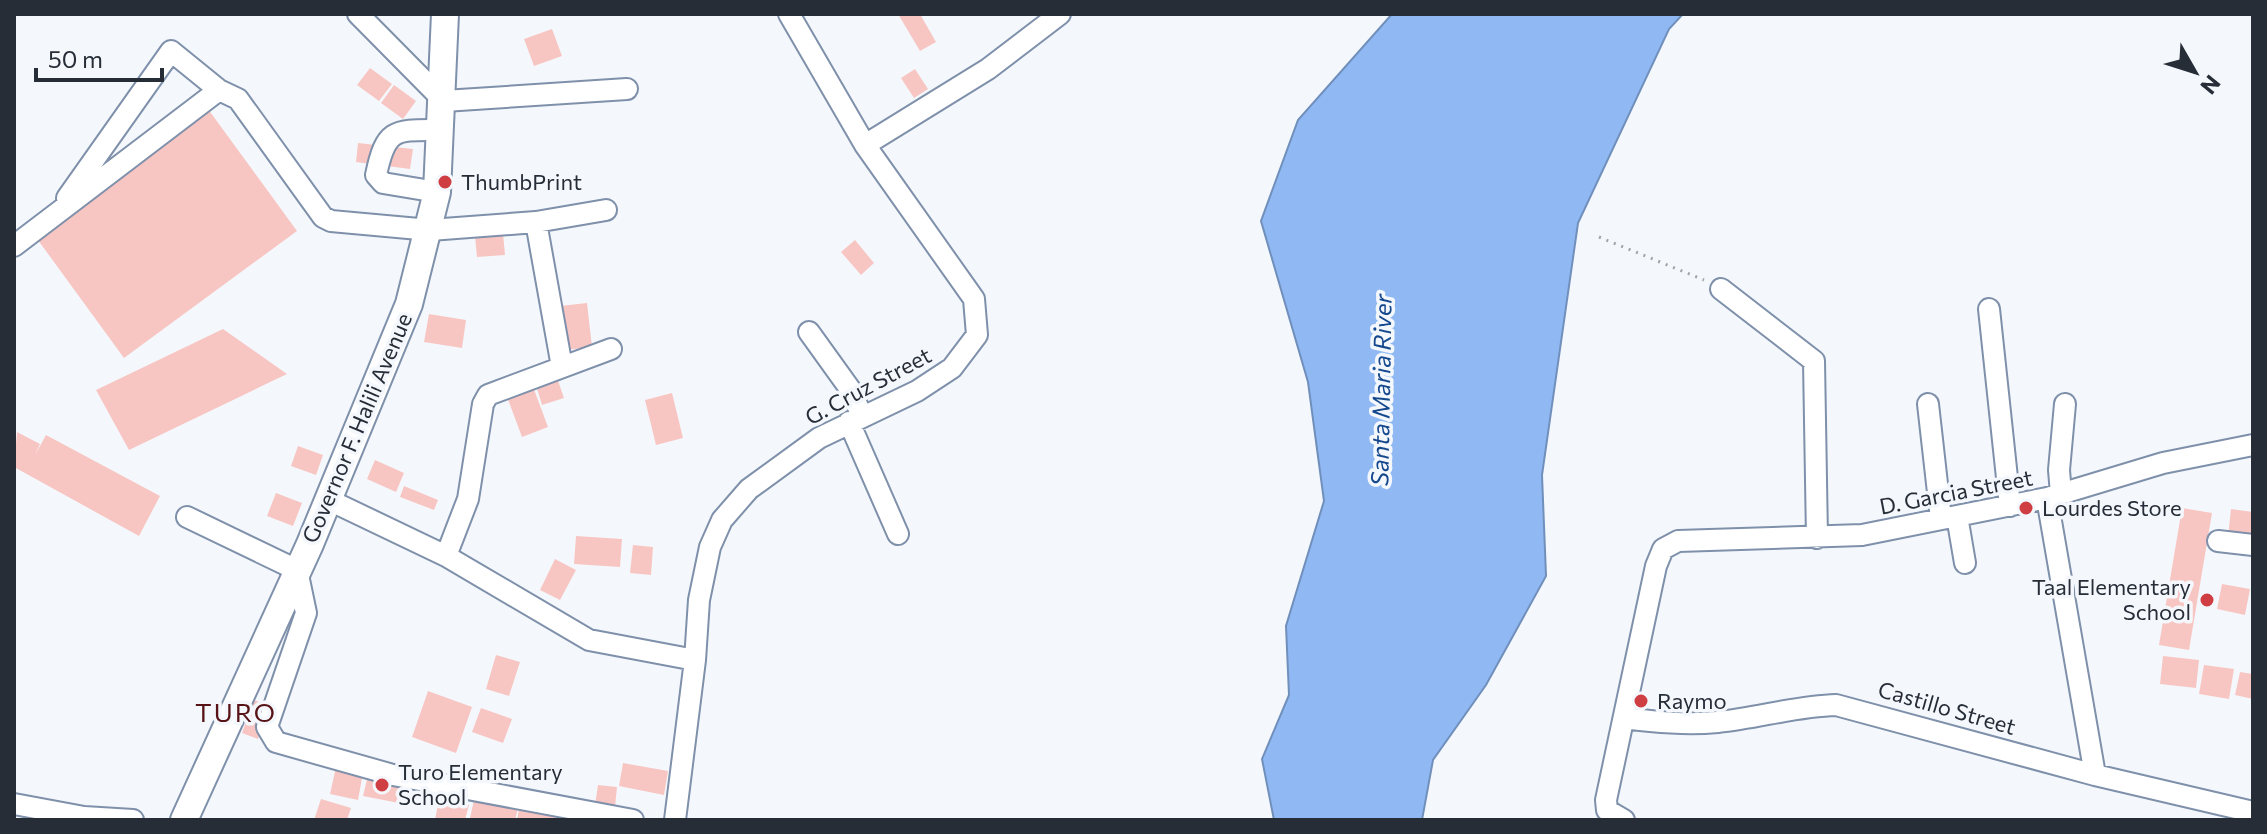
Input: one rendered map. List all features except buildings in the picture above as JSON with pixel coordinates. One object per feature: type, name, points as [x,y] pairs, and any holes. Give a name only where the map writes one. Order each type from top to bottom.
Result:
[{"type":"main road","name":"Governor F. Halili Avenue","points":[[184,820],[329,500],[404,317],[430,230],[437,192],[444,101],[445,14]]},
{"type":"street","points":[[358,14],[444,101],[627,89]]},
{"type":"street","name":"G. Cruz Street","points":[[675,820],[695,660],[699,600],[710,547],[722,520],[749,489],[819,438],[917,391],[952,368],[977,335],[974,299],[865,145],[789,14]]},
{"type":"street","points":[[865,145],[988,69],[1060,14]]},
{"type":"street","points":[[55,214],[171,51],[219,90],[238,99],[323,217],[331,221],[430,230],[536,222],[606,210]]},
{"type":"street","points":[[14,246],[219,90]]},
{"type":"street","points":[[437,192],[383,183],[376,175],[381,152],[390,136],[398,130],[441,130]]},
{"type":"street","points":[[536,222],[562,367]]},
{"type":"street","points":[[1721,289],[1814,361],[1817,538]]},
{"type":"street","points":[[1989,309],[2010,506]]},
{"type":"street","points":[[809,332],[850,389],[856,419],[898,534]]},
{"type":"street","points":[[446,556],[468,499],[483,404],[488,395],[611,349]]},
{"type":"street","points":[[1928,404],[1949,517],[1965,563]]},
{"type":"street","points":[[2065,404],[2054,496],[2095,775]]},
{"type":"street","name":"D. Garcia Street","points":[[1624,718],[1656,566],[1663,549],[1678,541],[1862,535],[2054,496],[2163,463],[2253,445]]},
{"type":"street","points":[[329,500],[446,556],[589,640],[695,660]]},
{"type":"street","points":[[187,517],[297,570],[306,613],[267,727],[276,742],[393,775],[633,820]]},
{"type":"street","points":[[2218,541],[2253,545]]},
{"type":"street","name":"Castillo Street","points":[[1624,718],[1697,724],[1807,705],[1836,705],[2095,775],[2253,812]]},
{"type":"street","points":[[1615,815],[1624,718]]},
{"type":"street","points":[[14,804],[84,817],[133,820]]},
{"type":"path","points":[[1599,237],[1721,289]]},
{"type":"water","name":"Santa Maria River","points":[[1392,14],[1683,14],[1669,29],[1578,223],[1542,475],[1546,576],[1486,685],[1433,760],[1422,820],[1274,820],[1262,759],[1289,695],[1286,626],[1324,501],[1308,382],[1261,221],[1298,120]]},
{"type":"place","name":"ThumbPrint","points":[[445,182]]},
{"type":"place","name":"Lourdes Store","points":[[2026,508]]},
{"type":"place","name":"Taal Elementary School","points":[[2207,600]]},
{"type":"place","name":"Raymo","points":[[1641,701]]},
{"type":"place","name":"Turo Elementary School","points":[[382,785]]},
{"type":"district","name":"TURO","points":[[236,713]]}]
